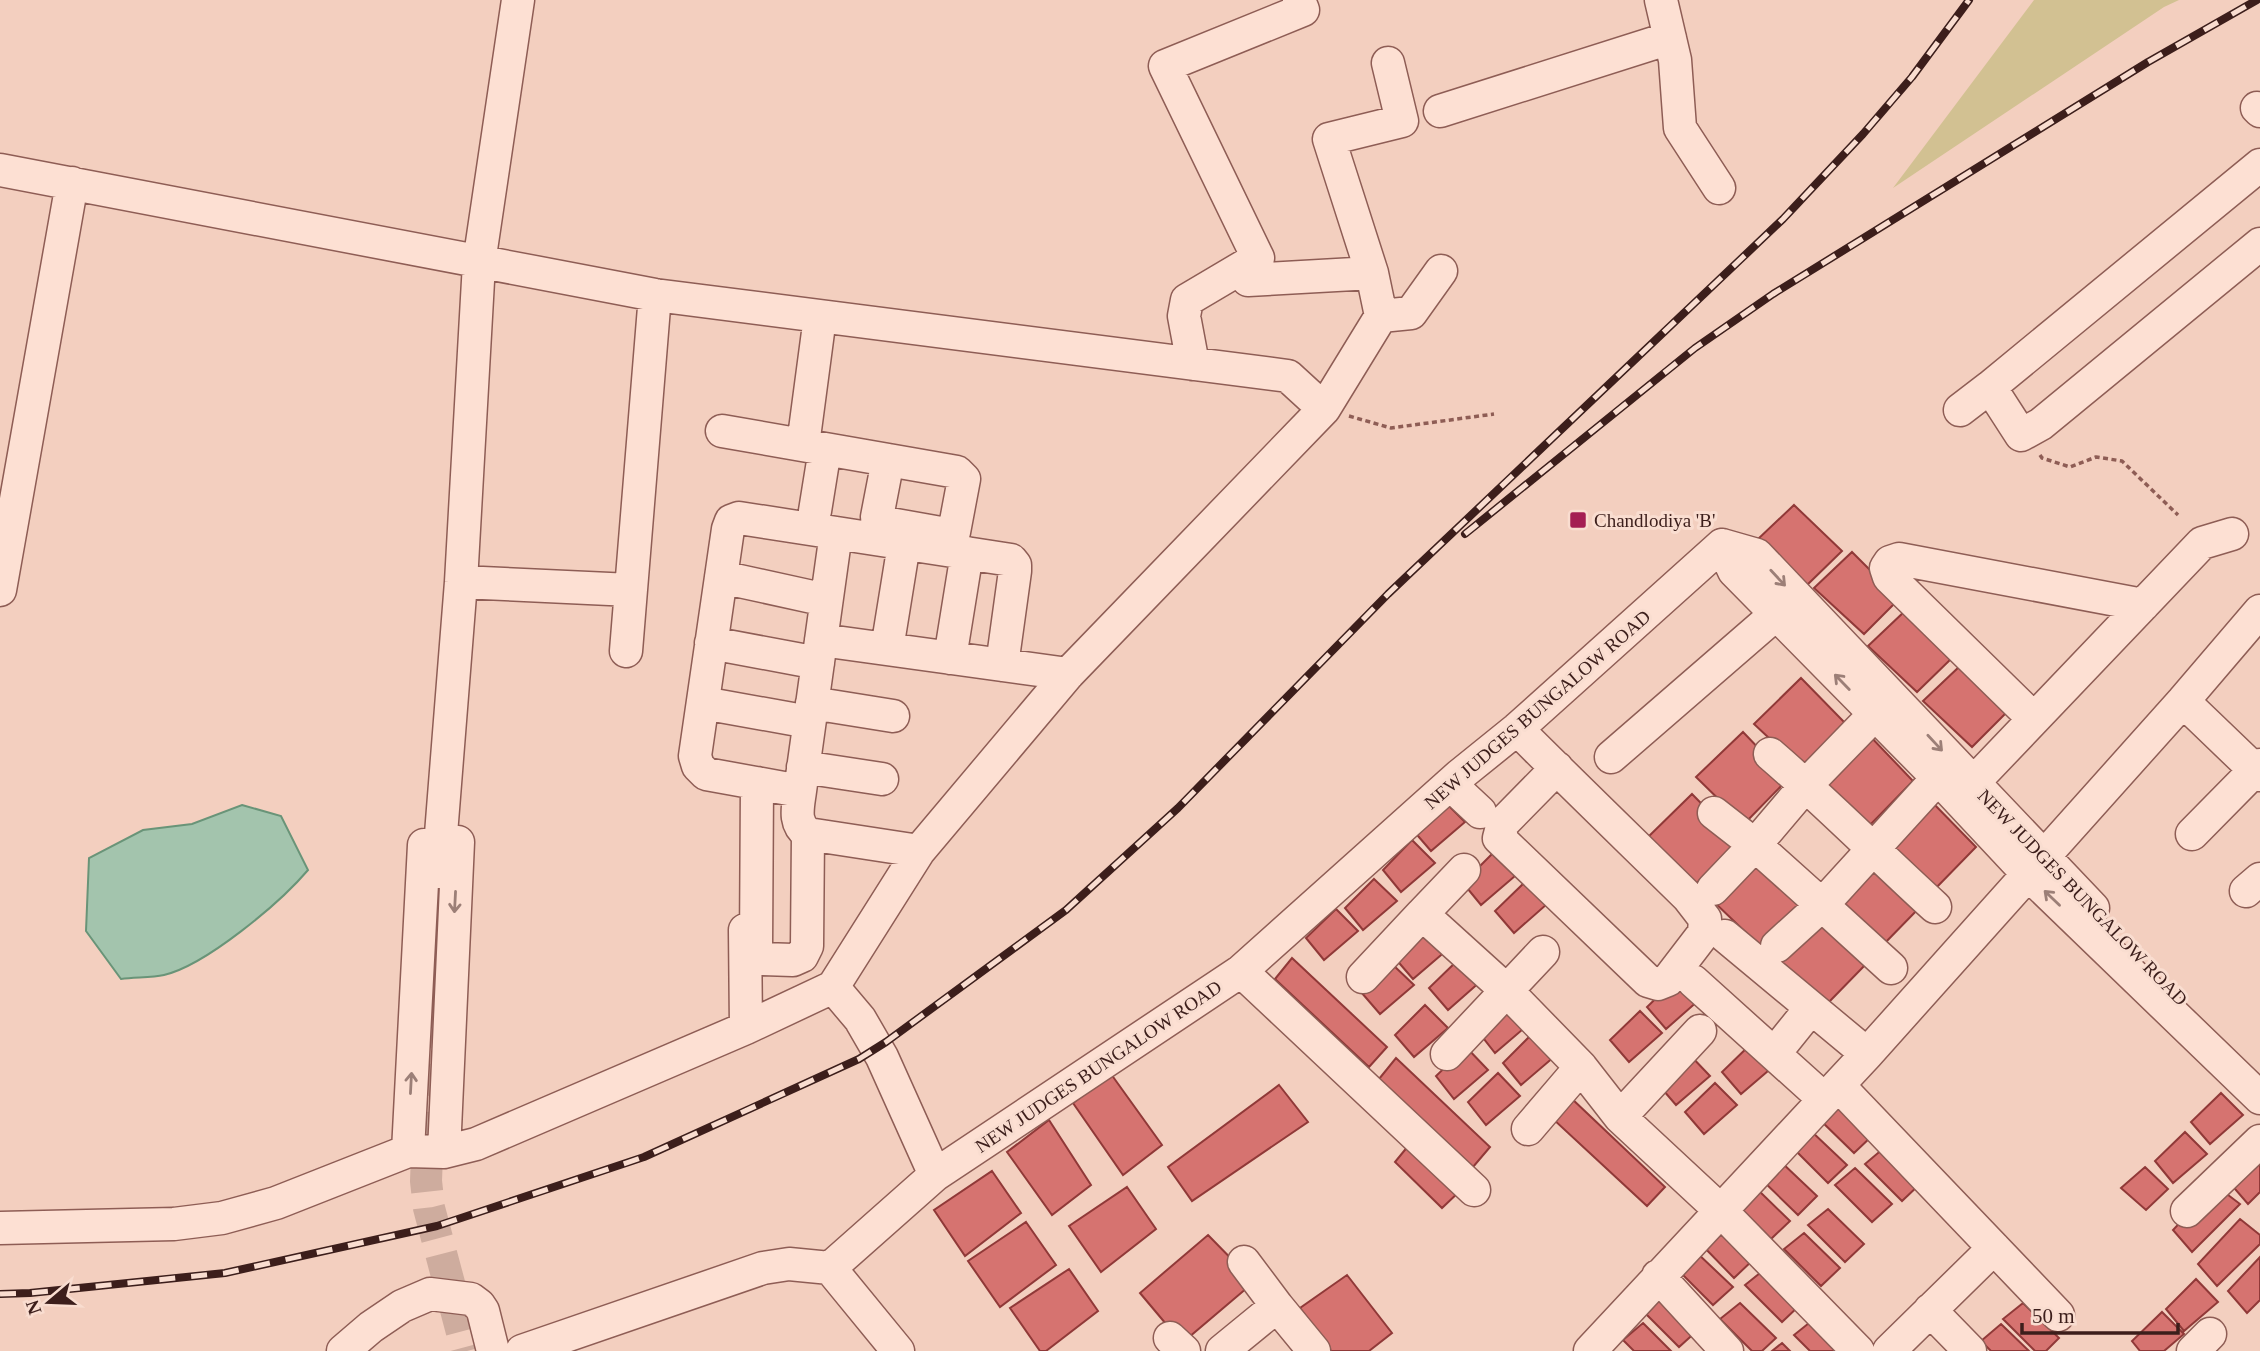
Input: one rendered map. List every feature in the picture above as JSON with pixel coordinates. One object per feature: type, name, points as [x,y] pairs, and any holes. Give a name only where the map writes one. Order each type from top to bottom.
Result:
[{"type":"street","points":[[438,872],[461,582],[479,263],[518,0]]},
{"type":"street","points":[[1661,0],[1675,60],[1680,128],[1719,188]]},
{"type":"street","points":[[1193,364],[1184,316],[1187,300],[1258,258],[1165,66],[1303,7]]},
{"type":"street","points":[[1440,111],[1670,38]]},
{"type":"street","points":[[0,1228],[174,1224],[222,1218],[276,1203],[408,1151],[444,1152],[475,1144],[746,1028],[833,987],[919,850],[1068,674],[1324,409],[1381,316],[1372,273],[1329,139],[1402,121],[1388,63]]},
{"type":"street","points":[[1960,410],[2260,164]]},
{"type":"street","points":[[0,170],[655,295],[1288,376],[1324,409]]},
{"type":"street","points":[[0,590],[72,183]]},
{"type":"street","points":[[1990,387],[2021,435],[2041,424],[2260,244]]},
{"type":"street","points":[[1381,316],[1411,313],[1441,271]]},
{"type":"street","points":[[1248,280],[1372,273]]},
{"type":"street","points":[[626,652],[655,295]]},
{"type":"street","points":[[750,851],[758,955],[762,959],[793,960],[802,956],[807,946],[808,841],[797,818],[826,600],[826,522],[814,447],[820,317]]},
{"type":"street","points":[[722,431],[888,460]]},
{"type":"street","points":[[882,779],[801,779],[757,783],[706,774],[698,766],[695,756],[731,521],[739,518],[826,522],[904,544],[1011,561],[1015,565],[1002,665]]},
{"type":"street","points":[[1973,783],[2202,543],[2232,534]]},
{"type":"street","points":[[887,649],[904,544]]},
{"type":"street","points":[[1722,544],[1734,571],[1940,780],[2036,866],[2260,1098]]},
{"type":"street","name":"NEW JUDGES BUNGALOW ROAD","points":[[830,1268],[936,1175],[1241,971],[1450,784],[1517,729],[1722,544],[1757,555],[1973,783],[2036,866],[2260,1079]]},
{"type":"street","points":[[950,658],[967,553]]},
{"type":"street","points":[[2034,719],[1889,577],[1886,568],[1890,562],[1899,559],[2143,605]]},
{"type":"street","points":[[721,577],[826,600]]},
{"type":"street","points":[[461,582],[631,590]]},
{"type":"street","points":[[1604,1346],[1658,1276],[1867,1054],[2183,701],[2260,611]]},
{"type":"street","points":[[1611,757],[1776,614]]},
{"type":"street","points":[[711,643],[819,652],[887,649],[1068,674]]},
{"type":"street","points":[[2183,701],[2258,770],[2192,834]]},
{"type":"street","points":[[703,702],[811,713],[893,716]]},
{"type":"street","points":[[1713,889],[1806,785],[1874,715]]},
{"type":"street","points":[[1517,729],[1557,768],[1688,897],[1705,919],[1704,933],[1668,980],[1658,984],[1648,981],[1499,838],[1503,823],[1557,768]]},
{"type":"street","points":[[1770,754],[1935,907]]},
{"type":"street","points":[[1777,946],[1822,905],[1926,791],[1940,780]]},
{"type":"street","points":[[746,1028],[750,851],[757,783]]},
{"type":"street","points":[[1450,784],[1480,812]]},
{"type":"street","points":[[1714,813],[1755,845],[1891,968]]},
{"type":"street","points":[[408,1151],[424,841],[443,814]]},
{"type":"street","points":[[443,814],[458,841],[444,1152]]},
{"type":"street","points":[[750,851],[808,841],[919,850]]},
{"type":"street","points":[[1363,977],[1464,870]]},
{"type":"street","points":[[1422,914],[1506,990],[1581,1067],[1620,1117],[1720,1210],[1858,1351]]},
{"type":"street","points":[[1726,936],[1867,1054]]},
{"type":"street","points":[[1447,1054],[1543,952]]},
{"type":"street","points":[[1241,971],[1474,1190]]},
{"type":"street","points":[[1693,981],[1774,1054],[1831,1092],[1994,1248],[2058,1315]]},
{"type":"street","points":[[833,987],[859,1019],[882,1057],[936,1175]]},
{"type":"street","points":[[1774,1054],[1811,1008]]},
{"type":"street","points":[[1620,1117],[1700,1031]]},
{"type":"street","points":[[1528,1129],[1581,1067]]},
{"type":"street","points":[[2187,1211],[2260,1141]]},
{"type":"street","points":[[1889,1351],[1994,1248]]},
{"type":"street","points":[[1244,1262],[1314,1351]]},
{"type":"street","points":[[522,1351],[763,1268],[789,1264],[830,1268],[898,1351]]},
{"type":"street","points":[[1658,1276],[1727,1351]]},
{"type":"street","points":[[343,1351],[371,1327],[402,1306],[430,1294],[471,1299],[479,1305],[493,1351]]},
{"type":"street","points":[[1222,1351],[1277,1306]]},
{"type":"street","points":[[1930,1310],[1970,1351]]},
{"type":"path","points":[[1324,409],[1391,428],[1494,414]]},
{"type":"path","points":[[2021,435],[2042,458],[2070,467],[2096,457],[2122,461],[2178,515]]},
{"type":"shaded area","points":[[2034,0],[2179,0],[2164,7],[1893,188]]},
{"type":"shaded area","points":[[242,805],[281,816],[308,870],[261,915],[200,959],[164,975],[121,979],[86,931],[89,858],[143,830],[192,824]]},
{"type":"building","points":[[1794,505],[1842,551],[1806,586],[1757,540]]},
{"type":"building","points":[[1852,552],[1899,599],[1864,634],[1814,588]]},
{"type":"building","points":[[1905,611],[1953,657],[1917,692],[1868,646]]},
{"type":"building","points":[[1960,666],[2007,712],[1972,747],[1923,701]]},
{"type":"building","points":[[1801,678],[1847,725],[1803,770],[1754,724]]},
{"type":"building","points":[[1743,732],[1788,779],[1744,824],[1696,777]]},
{"type":"building","points":[[1868,734],[1913,781],[1869,826],[1821,779]]},
{"type":"building","points":[[1692,794],[1738,841],[1694,886],[1645,840]]},
{"type":"building","points":[[1443,800],[1465,822],[1431,851],[1412,829]]},
{"type":"building","points":[[1930,800],[1976,847],[1932,892],[1884,845]]},
{"type":"building","points":[[1412,840],[1435,863],[1401,892],[1383,870]]},
{"type":"building","points":[[1493,853],[1515,876],[1481,905],[1463,883]]},
{"type":"building","points":[[1760,856],[1806,903],[1762,948],[1713,901]]},
{"type":"building","points":[[1874,860],[1923,904],[1879,949],[1830,903]]},
{"type":"building","points":[[1374,879],[1397,901],[1363,930],[1345,908]]},
{"type":"building","points":[[1525,882],[1547,904],[1514,933],[1495,911]]},
{"type":"building","points":[[1336,909],[1358,931],[1324,960],[1306,938]]},
{"type":"building","points":[[1824,913],[1870,960],[1826,1005],[1777,959]]},
{"type":"building","points":[[1425,928],[1447,950],[1413,979],[1394,957]]},
{"type":"building","points":[[1292,958],[1387,1047],[1369,1067],[1275,979]]},
{"type":"building","points":[[1459,959],[1481,981],[1448,1010],[1429,988]]},
{"type":"building","points":[[1391,963],[1414,985],[1380,1014],[1361,992]]},
{"type":"building","points":[[1677,978],[1699,1000],[1666,1029],[1647,1007]]},
{"type":"building","points":[[1507,1001],[1529,1024],[1495,1053],[1477,1030]]},
{"type":"building","points":[[1425,1005],[1448,1028],[1414,1057],[1395,1035]]},
{"type":"building","points":[[1640,1011],[1662,1033],[1629,1062],[1610,1040]]},
{"type":"building","points":[[1532,1034],[1555,1056],[1521,1085],[1503,1063]]},
{"type":"building","points":[[1752,1043],[1775,1065],[1741,1094],[1722,1072]]},
{"type":"building","points":[[1466,1047],[1488,1070],[1454,1099],[1436,1076]]},
{"type":"building","points":[[1688,1053],[1710,1076],[1676,1105],[1657,1083]]},
{"type":"building","points":[[1396,1058],[1490,1147],[1473,1167],[1379,1079]]},
{"type":"building","points":[[1498,1073],[1520,1096],[1486,1125],[1468,1102]]},
{"type":"building","points":[[1111,1074],[1162,1145],[1123,1175],[1073,1103]]},
{"type":"building","points":[[1715,1083],[1737,1105],[1704,1134],[1685,1112]]},
{"type":"building","points":[[1279,1085],[1308,1122],[1192,1201],[1168,1167]]},
{"type":"building","points":[[2221,1093],[2243,1115],[2210,1144],[2191,1122]]},
{"type":"building","points":[[1570,1097],[1665,1187],[1647,1206],[1553,1119]]},
{"type":"building","points":[[1836,1100],[1873,1135],[1854,1153],[1816,1116]]},
{"type":"building","points":[[1049,1120],[1091,1185],[1052,1215],[1007,1152]]},
{"type":"building","points":[[1810,1130],[1847,1165],[1828,1183],[1791,1146]]},
{"type":"building","points":[[2185,1132],[2207,1154],[2173,1183],[2155,1161]]},
{"type":"building","points":[[1413,1140],[1462,1189],[1442,1208],[1395,1162]]},
{"type":"building","points":[[1885,1147],[1921,1183],[1902,1201],[1865,1164]]},
{"type":"building","points":[[2260,1148],[2260,1192],[2248,1204],[2229,1182]]},
{"type":"building","points":[[1780,1161],[1817,1196],[1798,1215],[1760,1178]]},
{"type":"building","points":[[2145,1167],[2168,1189],[2146,1210],[2121,1188]]},
{"type":"building","points":[[1855,1168],[1892,1204],[1872,1222],[1835,1185]]},
{"type":"building","points":[[992,1171],[1021,1213],[965,1256],[934,1210]]},
{"type":"building","points":[[2215,1185],[2240,1204],[2192,1252],[2173,1230]]},
{"type":"building","points":[[1754,1186],[1790,1221],[1771,1239],[1734,1202]]},
{"type":"building","points":[[1127,1187],[1156,1229],[1101,1272],[1069,1226]]},
{"type":"building","points":[[1828,1209],[1864,1244],[1845,1262],[1808,1225]]},
{"type":"building","points":[[2240,1219],[2260,1235],[2260,1244],[2217,1286],[2198,1264]]},
{"type":"building","points":[[1026,1222],[1056,1265],[1000,1307],[968,1261]]},
{"type":"building","points":[[1717,1224],[1754,1259],[1734,1278],[1698,1241]]},
{"type":"building","points":[[1804,1233],[1840,1268],[1821,1286],[1784,1249]]},
{"type":"building","points":[[1208,1235],[1254,1282],[1182,1343],[1140,1293]]},
{"type":"building","points":[[1696,1252],[1733,1287],[1713,1305],[1676,1268]]},
{"type":"building","points":[[2260,1257],[2260,1300],[2247,1313],[2228,1291]]},
{"type":"building","points":[[1069,1269],[1098,1311],[1046,1351],[1040,1351],[1010,1308]]},
{"type":"building","points":[[1765,1269],[1801,1304],[1782,1322],[1745,1285]]},
{"type":"building","points":[[1347,1275],[1392,1333],[1369,1351],[1331,1351],[1300,1308]]},
{"type":"building","points":[[2196,1279],[2218,1302],[2184,1331],[2166,1309]]},
{"type":"building","points":[[1662,1293],[1699,1329],[1679,1347],[1642,1310]]},
{"type":"building","points":[[1740,1303],[1776,1338],[1762,1351],[1752,1351],[1720,1319]]},
{"type":"building","points":[[2023,1303],[2059,1338],[2046,1351],[2035,1351],[2003,1319]]},
{"type":"building","points":[[2162,1312],[2184,1334],[2164,1351],[2140,1351],[2132,1341]]},
{"type":"building","points":[[1814,1319],[1847,1351],[1810,1351],[1794,1335]]},
{"type":"building","points":[[1643,1323],[1671,1351],[1634,1351],[1623,1340]]},
{"type":"building","points":[[2001,1324],[2029,1351],[1991,1351],[1981,1341]]},
{"type":"building","points":[[1782,1343],[1790,1351],[1772,1351]]},
{"type":"tunnel","points":[[438,872],[426,1181],[429,1208],[467,1351]]},
{"type":"railway","points":[[0,1294],[225,1273],[437,1226],[644,1157],[859,1059],[886,1042],[1066,910],[1178,808],[1388,594],[1783,219],[1912,77],[1969,0]]},
{"type":"railway","points":[[1465,534],[1695,348],[1773,294],[2148,62],[2257,0]]},
{"type":"place","name":"Chandlodiya 'B'","points":[[1578,520]]}]
